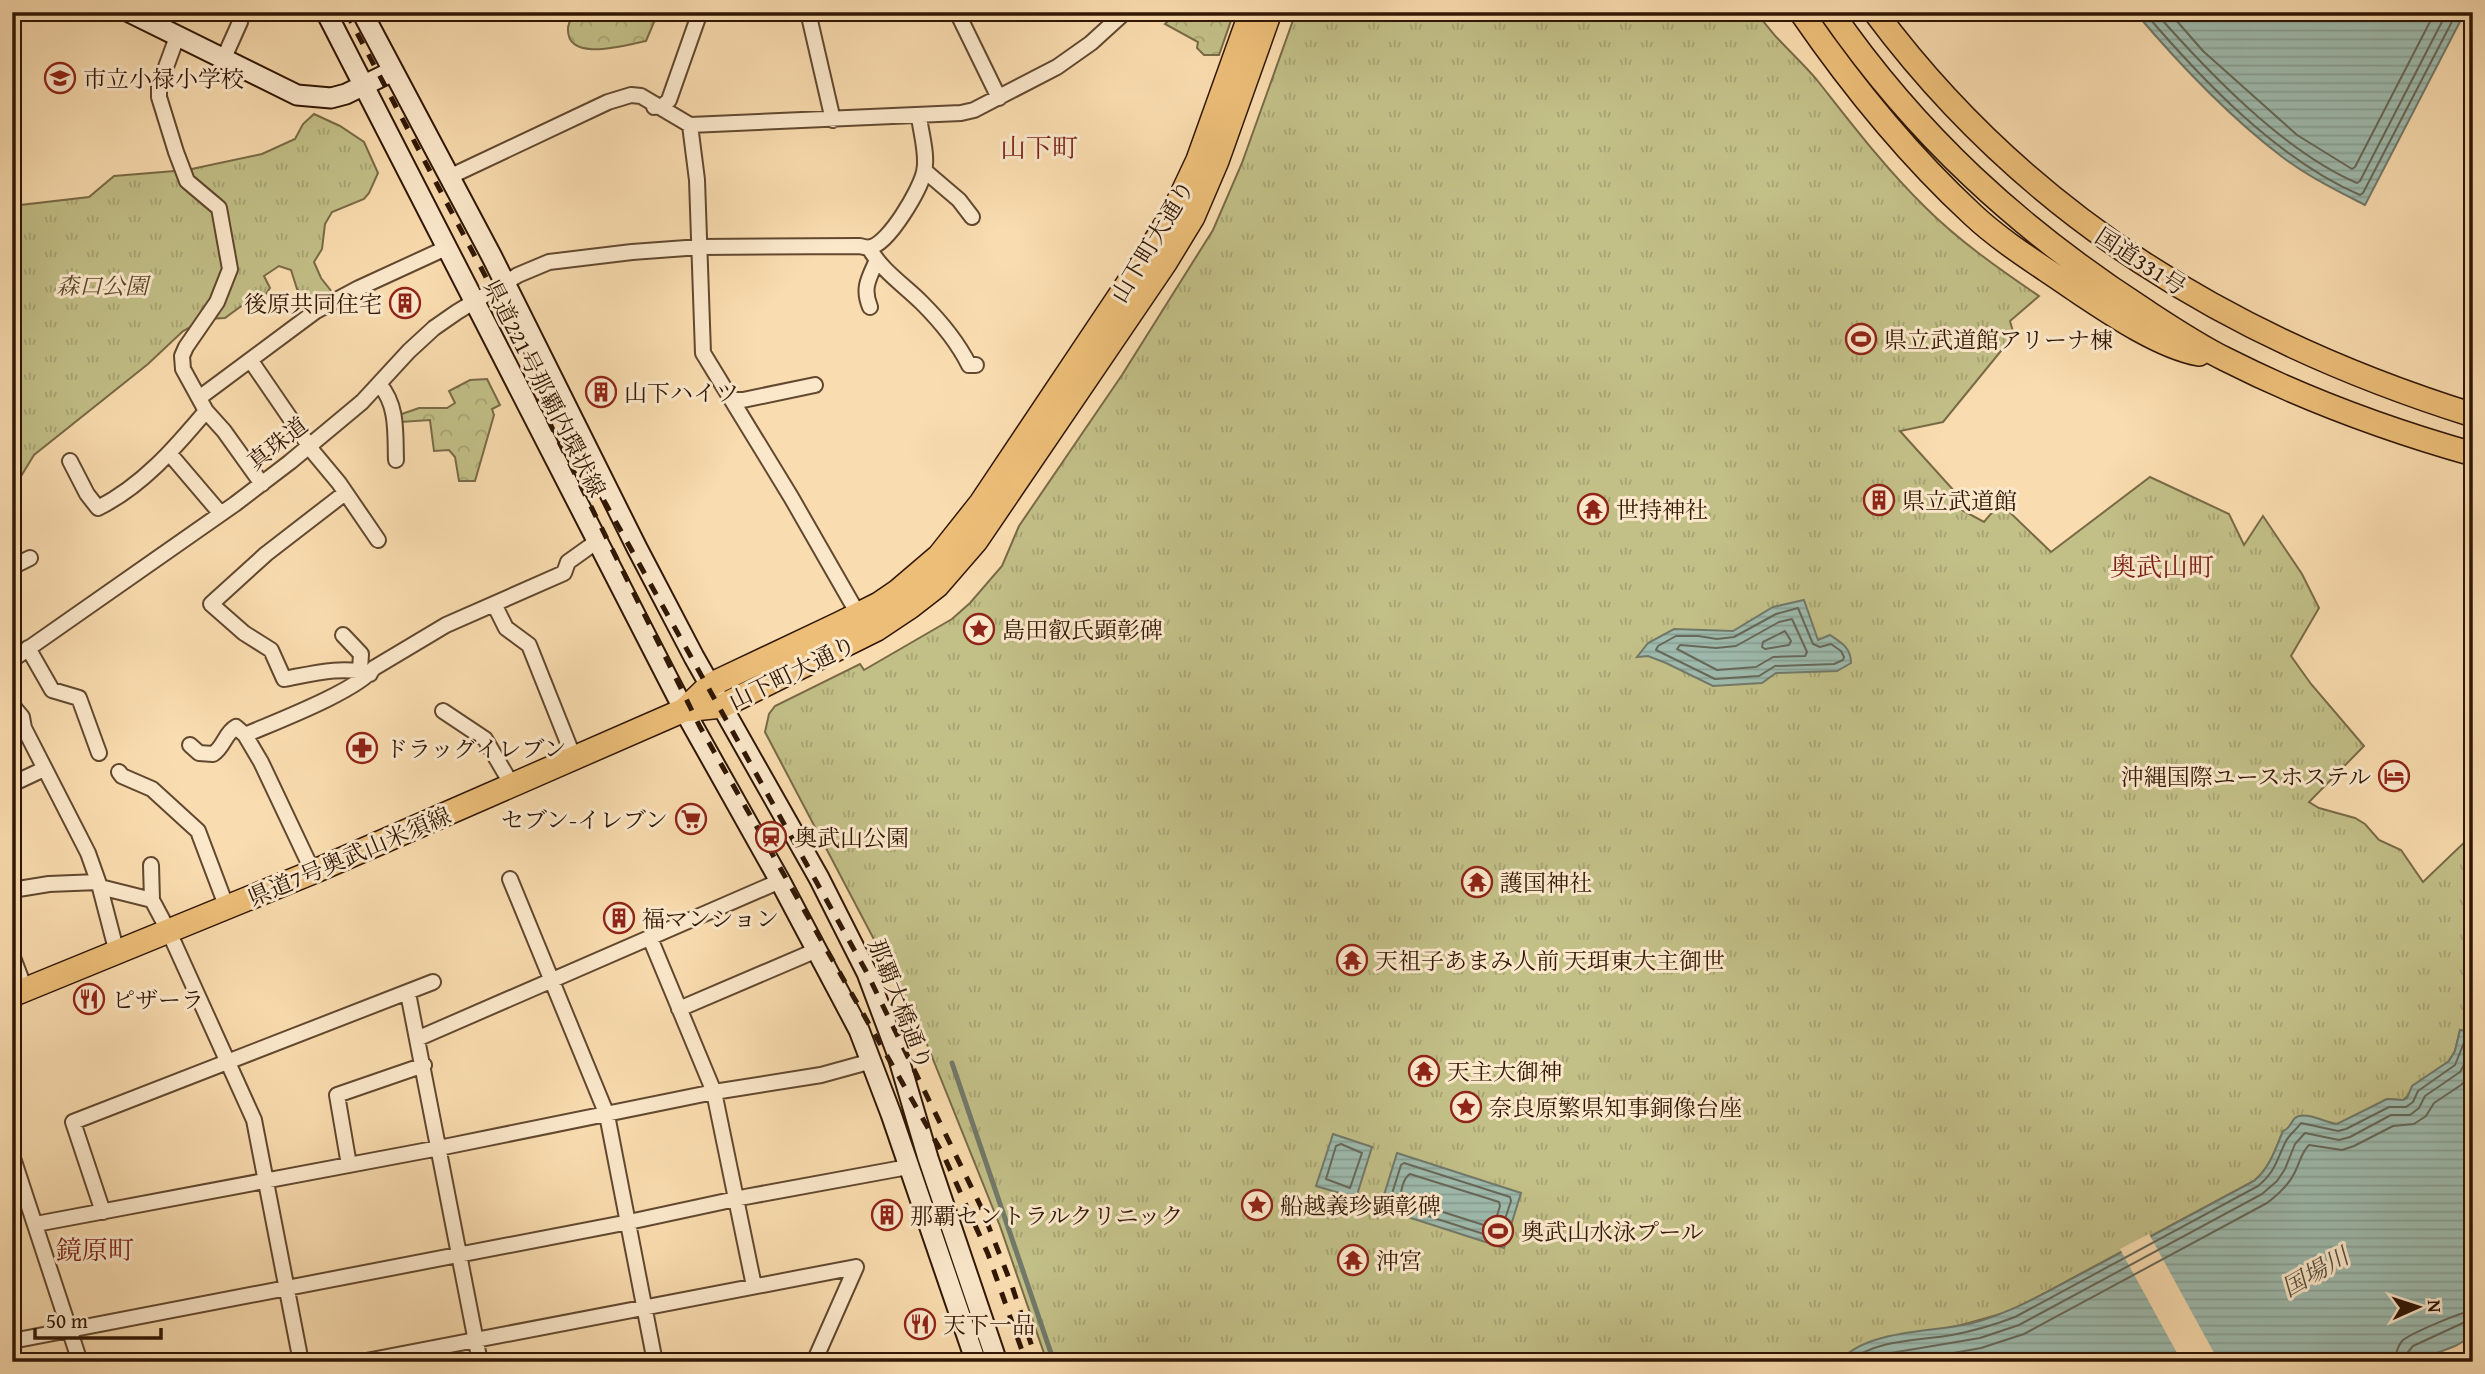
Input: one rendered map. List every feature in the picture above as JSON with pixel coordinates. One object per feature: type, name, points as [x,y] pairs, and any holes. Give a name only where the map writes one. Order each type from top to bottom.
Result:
[{"type":"main road","points":[[128,12],[297,95],[331,98],[364,86],[393,71]]},
{"type":"main road","name":"県道221号那覇内環状線","points":[[326,12],[684,710]]},
{"type":"main road","name":"県道221号那覇内環状線","points":[[362,12],[505,282],[637,548],[710,685]]},
{"type":"main road","name":"山下町大通り","points":[[684,710],[710,685],[879,604],[914,579],[950,543],[981,503],[1173,213],[1198,160],[1251,12]]},
{"type":"main road","name":"山下町大通り","points":[[684,710],[722,706],[863,638],[937,586],[976,541],[1166,263],[1192,217],[1213,171],[1270,12]]},
{"type":"main road","name":"国道331号","points":[[1801,12],[1863,97],[1915,159],[1975,217],[2106,311],[2180,351],[2223,358]]},
{"type":"main road","name":"国道331号","points":[[1831,12],[1899,101],[1964,170],[2034,232],[2115,291],[2223,358],[2272,381],[2411,436],[2473,454]]},
{"type":"main road","name":"国道331号","points":[[1875,12],[1939,90],[1989,141],[2044,191],[2113,245],[2164,279],[2231,317],[2345,370],[2473,415]]},
{"type":"main road","name":"那覇大橋通り","points":[[710,685],[819,878],[867,973],[897,1053],[928,1158],[997,1362]]},
{"type":"main road","name":"那覇大橋通り","points":[[684,710],[843,997],[872,1061],[976,1362]]},
{"type":"main road","name":"県道7号奥武山米須線","points":[[19,992],[313,872],[684,710]]},
{"type":"street","points":[[223,60],[240,22],[241,12]]},
{"type":"street","points":[[656,107],[669,100],[700,12]]},
{"type":"street","points":[[808,12],[833,120]]},
{"type":"street","points":[[957,12],[999,98]]},
{"type":"street","points":[[449,177],[622,97],[641,96],[690,125],[919,117],[974,110],[1056,67],[1091,43],[1125,12]]},
{"type":"street","points":[[177,37],[159,86],[159,97],[187,181],[219,208],[223,239],[230,263],[227,280],[217,302],[182,356],[183,369],[203,405],[262,484]]},
{"type":"street","points":[[870,307],[865,296],[873,254],[914,196],[925,171],[919,117]]},
{"type":"street","points":[[690,125],[697,180],[703,353],[858,614]]},
{"type":"street","points":[[925,171],[959,200],[972,217]]},
{"type":"street","name":"真珠道","points":[[12,660],[262,484],[310,447],[380,385],[420,340],[448,318],[505,282],[549,262],[699,247],[860,246],[873,254]]},
{"type":"street","points":[[70,461],[87,494],[98,508],[115,500],[169,453],[203,405],[251,361],[316,311],[446,248]]},
{"type":"street","points":[[873,254],[958,343],[969,365],[976,365]]},
{"type":"street","points":[[251,361],[378,540]]},
{"type":"street","points":[[732,400],[816,384]]},
{"type":"street","points":[[380,385],[389,398],[394,417],[396,460]]},
{"type":"street","points":[[169,453],[221,514]]},
{"type":"street","points":[[345,493],[266,554],[211,604],[244,633],[271,650],[284,678],[320,672],[365,672]]},
{"type":"street","points":[[245,735],[348,688],[365,672],[446,625],[564,573],[568,562],[596,542]]},
{"type":"street","points":[[12,568],[30,558]]},
{"type":"street","points":[[495,604],[506,628],[529,645],[574,758]]},
{"type":"street","points":[[343,635],[361,654],[365,672]]},
{"type":"street","points":[[28,648],[52,690],[79,698],[99,753]]},
{"type":"street","points":[[12,705],[22,717],[24,728],[88,853],[117,953]]},
{"type":"street","points":[[443,711],[485,739],[512,785]]},
{"type":"street","points":[[190,745],[199,752],[213,754],[236,727],[245,735],[261,762],[313,872]]},
{"type":"street","points":[[12,784],[44,769]]},
{"type":"street","points":[[119,772],[122,776],[152,789],[198,831],[227,908]]},
{"type":"street","points":[[151,865],[152,900],[254,1120],[301,1362]]},
{"type":"street","points":[[510,879],[607,1115],[655,1362]]},
{"type":"street","points":[[419,1038],[780,881]]},
{"type":"street","points":[[12,890],[49,884],[99,884],[152,900]]},
{"type":"street","points":[[650,938],[714,1092],[754,1286]]},
{"type":"street","points":[[679,1009],[817,950]]},
{"type":"street","points":[[12,955],[19,992]]},
{"type":"street","points":[[103,1212],[73,1122],[433,982]]},
{"type":"street","points":[[408,993],[419,1038],[480,1362]]},
{"type":"street","points":[[36,1224],[439,1148],[714,1092],[821,1074],[872,1061]]},
{"type":"street","points":[[349,1165],[337,1095],[424,1065]]},
{"type":"street","points":[[12,1155],[80,1362]]},
{"type":"street","points":[[12,1341],[908,1167]]},
{"type":"street","points":[[360,1362],[856,1267],[814,1362]]},
{"type":"green space","points":[[574,12],[669,12],[654,22],[646,41],[613,48],[587,49],[577,46],[570,39],[568,26]]},
{"type":"green space","points":[[1177,12],[1234,12],[1219,55],[1204,55],[1197,48],[1198,42],[1165,24]]},
{"type":"green space","name":"奥武山公園","points":[[1296,12],[1757,12],[1910,192],[1979,254],[2039,296],[2010,321],[2014,335],[1943,422],[1900,431],[1956,493],[1960,509],[1984,522],[2000,503],[2051,552],[2150,477],[2229,514],[2244,545],[2263,516],[2302,574],[2319,608],[2291,656],[2311,684],[2364,746],[2309,802],[2365,824],[2379,840],[2401,850],[2423,882],[2473,834],[2473,1033],[2460,1030],[2455,1051],[2449,1061],[2403,1100],[2387,1099],[2343,1123],[2283,1131],[2275,1152],[2254,1181],[2011,1311],[1839,1362],[1047,1362],[1000,1226],[920,1027],[765,732],[769,714],[775,706],[860,664],[864,670],[952,619],[970,603],[1002,566],[1019,526],[1122,375],[1213,230],[1242,163]]},
{"type":"green space","name":"森口公園","points":[[314,114],[340,126],[364,142],[378,173],[364,199],[332,212],[325,224],[322,249],[314,262],[321,278],[332,292],[331,296],[309,306],[297,289],[291,270],[279,266],[264,276],[270,288],[261,301],[255,296],[225,318],[206,319],[183,331],[148,364],[34,455],[12,491],[12,206],[89,197],[114,176],[187,170],[262,154],[295,139],[303,124]]},
{"type":"green space","points":[[487,379],[500,405],[492,409],[494,415],[475,481],[459,481],[455,457],[449,450],[434,451],[430,420],[401,422],[399,415],[419,408],[447,408],[455,403],[449,391],[470,380]]},
{"type":"water","points":[[2135,12],[2465,12],[2365,205],[2301,170],[2261,140],[2204,88]]},
{"type":"water","points":[[1804,600],[1818,640],[1830,635],[1848,650],[1851,663],[1837,671],[1776,673],[1762,683],[1713,686],[1648,656],[1637,657],[1648,643],[1674,629],[1733,631],[1773,607]]},
{"type":"water","name":"国場川","points":[[2460,1030],[2473,1033],[2473,1336],[2455,1346],[2414,1362],[1839,1362],[1852,1351],[1885,1337],[1963,1325],[1994,1316],[2036,1298],[2111,1258],[2254,1181],[2268,1164],[2283,1131],[2295,1118],[2304,1115],[2337,1124],[2387,1099],[2407,1098],[2412,1086],[2449,1061],[2455,1051]]},
{"type":"water","points":[[1333,1134],[1372,1147],[1356,1198],[1316,1186]]},
{"type":"water","points":[[1397,1153],[1521,1193],[1504,1248],[1380,1208]]},
{"type":"pier","points":[[2149,1234],[2219,1362],[2182,1362],[2120,1249]]},
{"type":"waterway","points":[[952,1063],[1054,1362]]},
{"type":"railway","points":[[346,12],[602,497],[866,971],[981,1207],[1012,1286],[1037,1362]]},
{"type":"railway","points":[[527,377],[700,727],[944,1156],[988,1254],[1026,1362]]},
{"type":"place","name":"市立小禄小学校","points":[[60,78]]},
{"type":"place","name":"後原共同住宅","points":[[405,303]]},
{"type":"place","name":"県立武道館アリーナ棟","points":[[1861,339]]},
{"type":"place","name":"山下ハイツ","points":[[601,392]]},
{"type":"place","name":"県立武道館","points":[[1879,500]]},
{"type":"place","name":"世持神社","points":[[1593,509]]},
{"type":"place","name":"島田叡氏顕彰碑","points":[[979,629]]},
{"type":"place","name":"ドラッグイレブン","points":[[362,748]]},
{"type":"place","name":"沖縄国際ユースホステル","points":[[2394,776]]},
{"type":"place","name":"セブン-イレブン","points":[[691,819]]},
{"type":"place","name":"奥武山公園","points":[[771,837]]},
{"type":"place","name":"護国神社","points":[[1477,882]]},
{"type":"place","name":"福マンション","points":[[619,918]]},
{"type":"place","name":"天祖子あまみ人前 天珥東大主御世","points":[[1352,960]]},
{"type":"place","name":"ピザーラ","points":[[89,999]]},
{"type":"place","name":"天主大御神","points":[[1424,1071]]},
{"type":"place","name":"奈良原繁県知事銅像台座","points":[[1466,1107]]},
{"type":"place","name":"船越義珍顕彰碑","points":[[1257,1205]]},
{"type":"place","name":"那覇セントラルクリニック","points":[[887,1215]]},
{"type":"place","name":"奥武山水泳プール","points":[[1498,1231]]},
{"type":"place","name":"沖宮","points":[[1353,1260]]},
{"type":"place","name":"天下一品","points":[[920,1324]]},
{"type":"district","name":"山下町","points":[[1039,147]]},
{"type":"district","name":"奥武山町","points":[[2162,566]]},
{"type":"district","name":"鏡原町","points":[[95,1249]]}]
